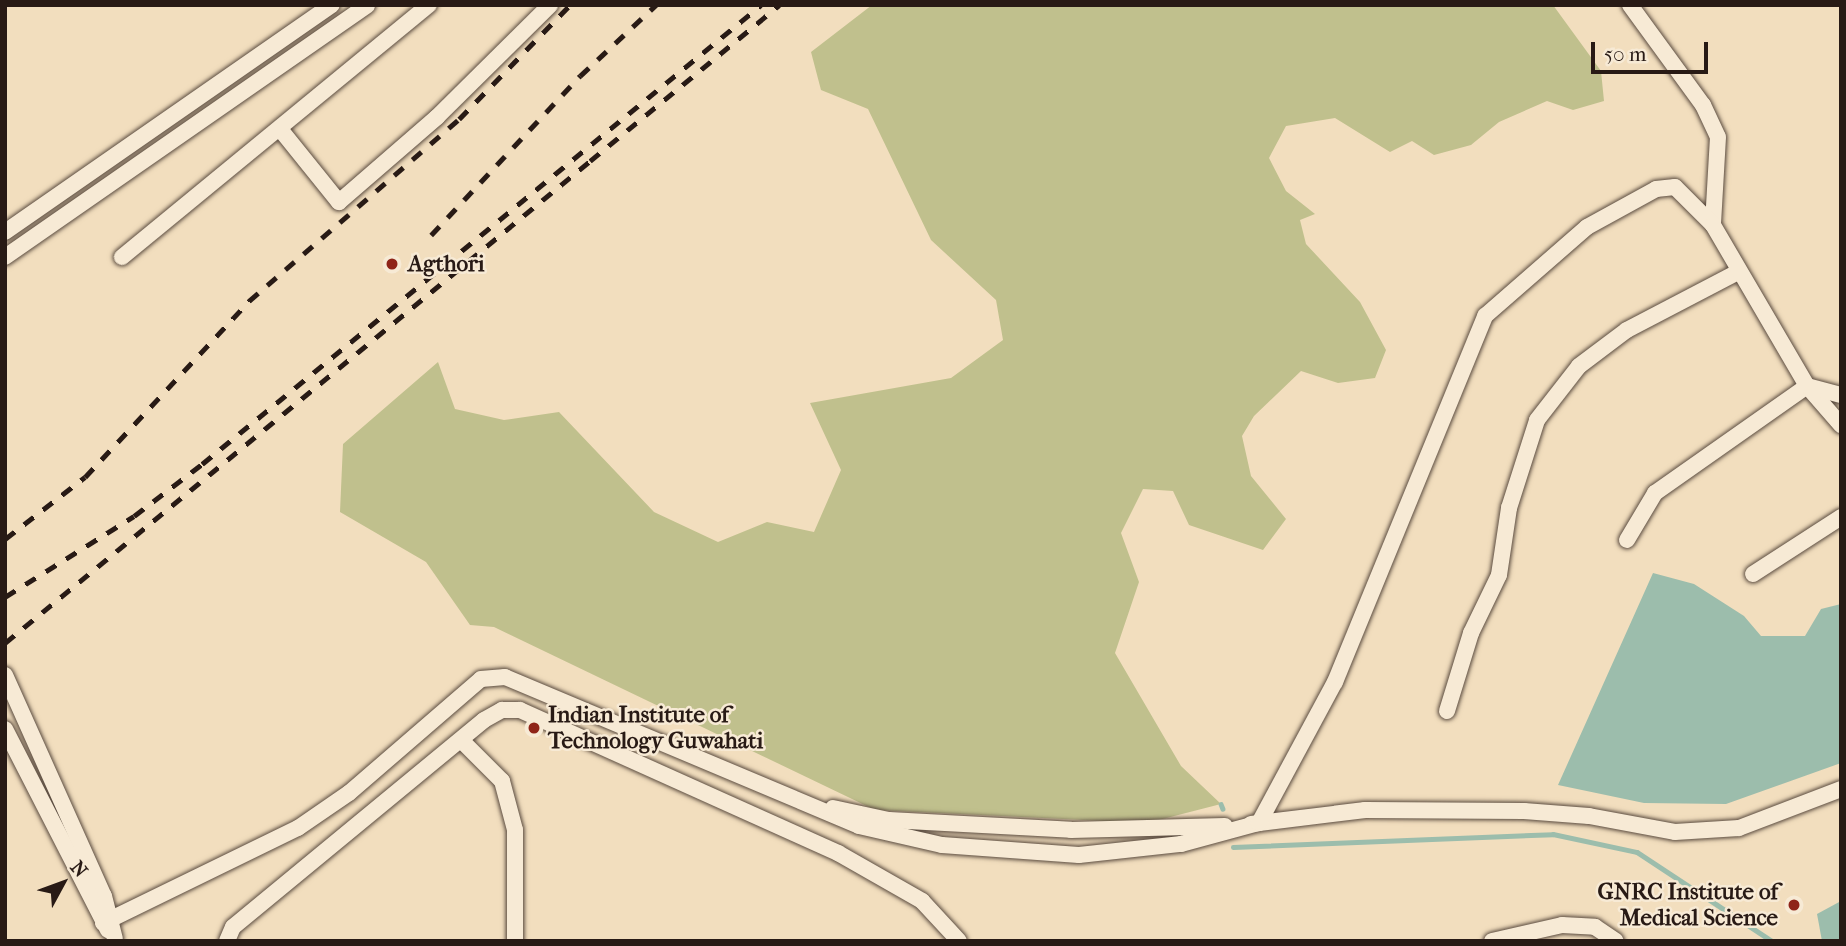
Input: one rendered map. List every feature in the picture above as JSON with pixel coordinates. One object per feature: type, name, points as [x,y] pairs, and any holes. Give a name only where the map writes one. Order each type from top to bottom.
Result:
[{"type":"street","points":[[5,232],[332,5]]},
{"type":"street","points":[[5,257],[367,5]]},
{"type":"street","points":[[122,257],[429,5]]},
{"type":"street","points":[[280,128],[339,202],[438,117],[550,5]]},
{"type":"street","points":[[1630,5],[1703,105],[1718,137],[1713,225]]},
{"type":"street","points":[[200,97],[212,114]]},
{"type":"street","points":[[107,921],[298,828],[349,793],[481,679],[505,677],[790,800],[859,826],[1002,852],[1079,855],[1181,844],[1259,823],[1335,682],[1485,316],[1534,268],[1631,199],[1675,187],[1713,225],[1738,272],[1807,386],[1841,425]]},
{"type":"street","points":[[1447,711],[1471,633],[1499,575],[1509,508],[1537,419],[1579,366],[1627,330],[1738,272]]},
{"type":"street","points":[[1807,386],[1841,395]]},
{"type":"street","points":[[1627,540],[1656,493],[1807,386]]},
{"type":"street","points":[[1753,574],[1841,517]]},
{"type":"street","points":[[5,675],[28,723],[107,921]]},
{"type":"street","points":[[228,941],[233,927],[461,740],[502,710],[520,710],[838,853],[922,901],[959,941]]},
{"type":"street","points":[[6,730],[116,940]]},
{"type":"street","points":[[461,740],[502,780],[515,830],[515,941]]},
{"type":"street","points":[[790,800],[889,820],[1058,829],[1259,823],[1366,810],[1524,811],[1675,832],[1739,828],[1841,789]]},
{"type":"street","points":[[1492,941],[1562,925],[1595,928],[1616,941]]},
{"type":"green space","points":[[872,5],[1553,5],[1601,71],[1604,101],[1573,110],[1547,101],[1499,122],[1471,145],[1434,155],[1412,141],[1390,152],[1335,118],[1286,126],[1269,158],[1286,191],[1315,214],[1300,220],[1306,244],[1360,302],[1386,350],[1375,378],[1338,383],[1301,371],[1254,416],[1242,436],[1251,476],[1286,519],[1263,550],[1189,525],[1173,491],[1143,489],[1121,533],[1139,582],[1115,653],[1181,766],[1221,804],[1147,823],[875,810],[494,627],[470,625],[426,562],[340,512],[343,444],[438,362],[455,409],[504,420],[559,412],[654,512],[718,542],[767,522],[814,532],[841,470],[810,403],[951,378],[1003,340],[996,300],[931,240],[868,109],[821,90],[811,52]]},
{"type":"shaded area","points":[[1653,573],[1694,584],[1744,616],[1761,636],[1805,636],[1821,609],[1841,604],[1841,763],[1726,804],[1644,803],[1558,785]]},
{"type":"shaded area","points":[[1841,901],[1841,941],[1822,941],[1817,914]]},
{"type":"waterway","points":[[1221,804],[1223,809]]},
{"type":"waterway","points":[[1233,847],[1553,834],[1637,852],[1772,941]]},
{"type":"railway","points":[[5,539],[85,477],[249,301],[459,119],[570,5]]},
{"type":"railway","points":[[431,235],[580,76],[656,5]]},
{"type":"railway","points":[[5,597],[134,516],[202,464],[761,5]]},
{"type":"railway","points":[[590,161],[779,5]]},
{"type":"railway","points":[[5,643],[596,156]]},
{"type":"place","name":"Agthori","points":[[392,264]]},
{"type":"place","name":"Indian Institute of Technology Guwahati","points":[[534,728]]},
{"type":"place","name":"GNRC Institute of Medical Science","points":[[1794,905]]}]
